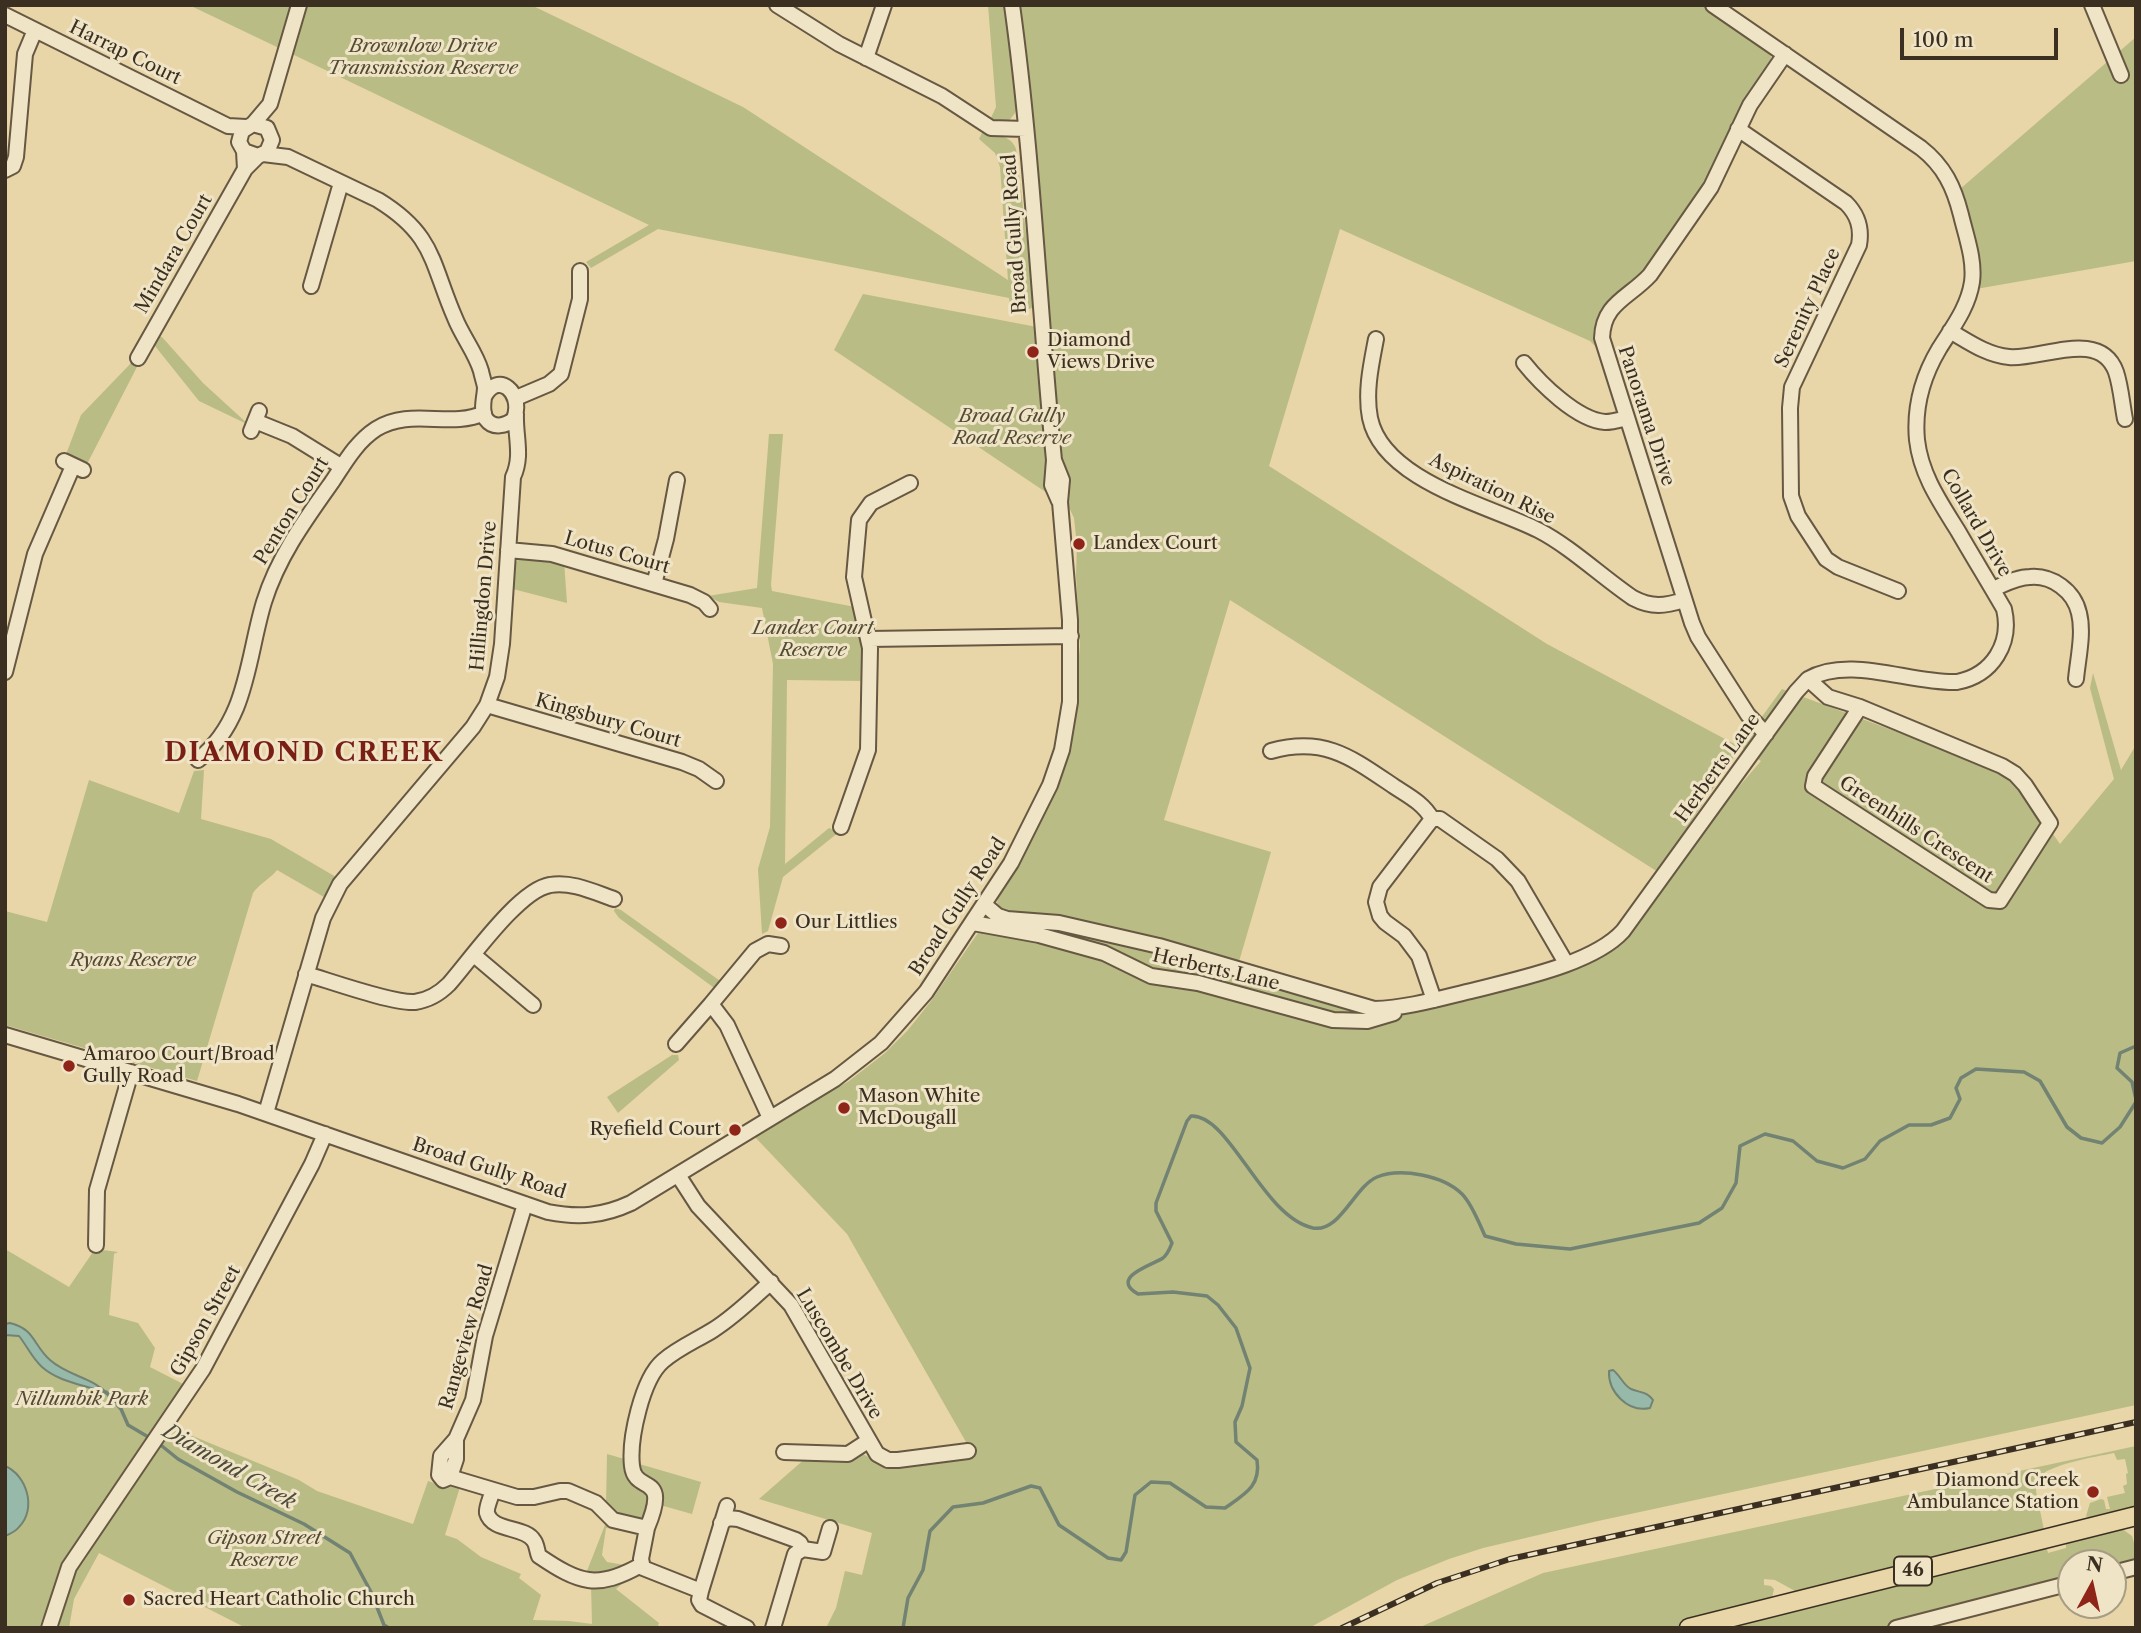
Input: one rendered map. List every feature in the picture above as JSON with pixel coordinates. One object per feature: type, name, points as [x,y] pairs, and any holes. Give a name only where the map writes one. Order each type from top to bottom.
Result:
[{"type":"main road","name":"46","points":[[1689,1628],[2135,1519]]},
{"type":"street","points":[[299,5],[270,104],[240,136],[251,151],[288,157],[392,208],[415,230],[433,255],[454,317],[481,369],[484,413],[488,422],[498,426],[510,423],[516,414],[516,398],[512,390],[502,386],[481,369]]},
{"type":"street","points":[[777,5],[866,58],[942,96],[991,128],[1026,129]]},
{"type":"street","points":[[866,58],[884,5]]},
{"type":"street","name":"Broad Gully Road","points":[[5,1035],[266,1113],[525,1204],[567,1216],[601,1214],[631,1203],[850,1069],[881,1043],[926,992],[985,905],[1038,813],[1056,768],[1067,727],[1070,702],[1070,636],[1060,502],[1062,480],[1054,460],[1026,129],[1012,5]]},
{"type":"street","name":"Collard Drive","points":[[1713,5],[1921,148],[1938,163],[1956,199],[1972,265],[1970,291],[1929,367],[1919,401],[1917,428],[1920,457],[1933,491],[2004,609],[2007,621],[2003,646],[1990,665],[1967,680],[1946,682],[1839,669],[1819,673],[1808,680]]},
{"type":"street","points":[[2092,5],[2121,75]]},
{"type":"street","name":"Harrap Court","points":[[5,15],[228,125],[251,151]]},
{"type":"street","points":[[10,172],[16,157],[26,54],[35,30]]},
{"type":"street","name":"Panorama Drive","points":[[1766,734],[1748,715],[1698,637],[1604,346],[1602,328],[1610,309],[1640,286],[1659,263],[1718,176],[1750,105],[1785,54]]},
{"type":"street","points":[[251,151],[269,148],[273,110],[270,104]]},
{"type":"street","name":"Harrap Court","points":[[228,125],[250,125]]},
{"type":"street","points":[[250,125],[263,125],[288,157]]},
{"type":"street","name":"Serenity Place","points":[[1738,129],[1846,204],[1854,211],[1859,223],[1859,245],[1792,387],[1791,496],[1798,516],[1826,559],[1838,567],[1898,591]]},
{"type":"street","name":"Mindara Court","points":[[138,358],[245,169],[251,151]]},
{"type":"street","points":[[312,286],[341,183]]},
{"type":"street","points":[[516,398],[549,384],[561,374],[580,299],[580,271]]},
{"type":"street","points":[[1950,331],[1987,352],[2009,357],[2086,348],[2097,351],[2107,358],[2117,375],[2125,419]]},
{"type":"street","name":"Aspiration Rise","points":[[1376,339],[1369,374],[1370,419],[1382,446],[1392,456],[1442,489],[1541,532],[1644,604],[1663,606],[1684,600]]},
{"type":"street","points":[[1524,363],[1556,397],[1594,419],[1602,422],[1627,418]]},
{"type":"street","points":[[484,397],[491,389],[502,386]]},
{"type":"street","name":"Penton Court","points":[[198,760],[217,741],[239,702],[248,677],[264,603],[278,566],[292,540],[362,441],[386,424],[417,417],[469,419],[484,413]]},
{"type":"street","name":"Hillingdon Drive","points":[[266,1113],[323,918],[340,884],[473,727],[487,705],[500,662],[513,477],[518,462],[516,414]]},
{"type":"street","points":[[255,421],[292,436],[342,467]]},
{"type":"street","name":"Hillingdon Drive","points":[[498,426],[511,443],[510,468],[513,477]]},
{"type":"street","points":[[5,672],[35,554],[74,466]]},
{"type":"street","points":[[654,584],[677,480]]},
{"type":"street","points":[[841,827],[868,750],[869,639],[854,583],[859,520],[871,503],[910,483]]},
{"type":"street","name":"Lotus Court","points":[[508,550],[552,554],[698,598],[710,609]]},
{"type":"street","points":[[1993,589],[2016,579],[2029,577],[2054,581],[2065,589],[2079,611],[2081,629],[2076,679]]},
{"type":"street","points":[[869,639],[1070,636]]},
{"type":"street","points":[[1808,680],[1828,697],[1860,707]]},
{"type":"street","name":"Herberts Lane","points":[[985,905],[1007,919],[1059,923],[1188,953],[1374,1009],[1411,1005],[1547,972],[1607,944],[1623,931],[1808,680]]},
{"type":"street","name":"Kingsbury Court","points":[[487,705],[681,762],[699,769],[716,781]]},
{"type":"street","name":"Greenhills Crescent","points":[[1860,707],[2009,769],[2025,785],[2050,823],[2000,901],[1989,900],[1813,786],[1815,776],[1860,707]]},
{"type":"street","points":[[1271,751],[1300,745],[1343,753],[1420,804],[1432,819]]},
{"type":"street","points":[[1432,819],[1440,819],[1509,870],[1527,892],[1566,964]]},
{"type":"street","points":[[1432,819],[1380,887],[1376,902],[1380,916],[1404,936],[1419,957],[1434,1000]]},
{"type":"street","points":[[306,974],[401,1001],[417,1002],[431,998],[443,990],[519,903],[534,890],[550,884],[569,885],[614,899]]},
{"type":"street","name":"Herberts Lane","points":[[973,923],[1054,939],[1104,953],[1151,976],[1198,983],[1333,1020],[1351,1022],[1382,1018],[1411,1005]]},
{"type":"street","points":[[1054,939],[1053,928],[1059,923]]},
{"type":"street","points":[[676,1044],[755,951],[768,944],[781,946]]},
{"type":"street","points":[[474,955],[533,1005]]},
{"type":"street","points":[[711,1004],[727,1025],[770,1118]]},
{"type":"street","points":[[1351,1022],[1357,1016],[1355,1004]]},
{"type":"street","points":[[96,1245],[97,1190],[131,1072]]},
{"type":"street","name":"Gipson Street","points":[[49,1628],[62,1584],[82,1547],[203,1369],[312,1164],[325,1134]]},
{"type":"street","name":"Luscombe Drive","points":[[678,1175],[698,1206],[771,1282],[797,1314],[877,1454],[888,1460],[968,1451]]},
{"type":"street","name":"Rangeview Road","points":[[492,1492],[450,1477],[456,1459],[456,1439],[476,1390],[485,1336],[525,1204]]},
{"type":"street","points":[[641,1566],[655,1493],[650,1486],[636,1477],[632,1460],[635,1428],[649,1379],[663,1361],[725,1322],[771,1282]]},
{"type":"street","points":[[784,1452],[847,1454],[868,1441]]},
{"type":"street","points":[[641,1566],[606,1580],[569,1575],[539,1556],[536,1543],[529,1536],[498,1524],[487,1511],[492,1492],[525,1498],[568,1491],[596,1503],[612,1520],[647,1528]]},
{"type":"street","points":[[727,1506],[699,1600],[702,1605],[747,1628]]},
{"type":"street","points":[[722,1523],[729,1518],[737,1519],[796,1540],[803,1549]]},
{"type":"street","points":[[773,1628],[795,1554],[803,1549],[823,1552],[830,1528]]},
{"type":"street","points":[[641,1566],[651,1573],[701,1591]]},
{"type":"street","points":[[1896,1628],[2057,1587]]},
{"type":"green space","name":"Brownlow Drive Transmission Reserve","points":[[189,5],[291,5],[279,48]]},
{"type":"green space","points":[[306,5],[531,5],[743,107],[1008,280],[1000,167],[995,153],[979,139],[983,131],[1006,138],[1016,149],[1035,307],[1029,309],[1010,305],[1009,298],[658,229],[591,268],[586,262],[649,225],[292,54]]},
{"type":"green space","points":[[988,5],[1006,5],[1017,107],[1008,122],[996,123],[990,120],[996,107]]},
{"type":"green space","points":[[1017,5],[1703,5],[1770,52],[1772,63],[1712,175],[1646,271],[1604,308],[1601,314],[1602,353],[1590,341],[1340,229],[1269,466],[1547,644],[1740,747],[1658,872],[1230,600],[1164,820],[1271,852],[1238,965],[1000,910],[997,903],[999,894],[1072,723],[1080,646],[1077,545],[1074,518],[1065,499],[1042,265],[1030,87]]},
{"type":"green space","points":[[2136,37],[2136,261],[1976,289],[1960,189]]},
{"type":"green space","name":"Broad Gully Road Reserve","points":[[863,294],[1037,327],[1053,497],[834,350]]},
{"type":"green space","points":[[154,335],[162,337],[203,383],[249,425],[199,401],[151,341]]},
{"type":"green space","points":[[134,360],[139,363],[86,466],[65,457],[81,415]]},
{"type":"green space","name":"Landex Court Reserve","points":[[769,434],[783,434],[772,591],[855,607],[865,650],[866,681],[787,680],[785,864],[829,828],[839,832],[783,877],[768,931],[762,934],[758,869],[770,827],[773,664],[762,608],[719,602],[708,596],[757,588]]},
{"type":"green space","points":[[520,557],[564,561],[567,603],[513,589],[514,565]]},
{"type":"green space","points":[[2093,673],[2121,770],[2136,745],[2136,1405],[1483,1548],[1397,1580],[1309,1628],[826,1628],[836,1608],[845,1571],[862,1575],[872,1533],[759,1499],[807,1457],[863,1454],[881,1464],[974,1456],[847,1234],[755,1137],[849,1081],[885,1053],[931,1001],[980,930],[1055,933],[1057,928],[1132,942],[1354,1009],[1354,1015],[1377,1023],[1607,951],[1761,761],[1740,747],[1782,689],[2012,775],[2060,844],[2114,779],[2090,688]]},
{"type":"green space","name":"Ryans Reserve","points":[[204,770],[201,819],[271,839],[336,877],[324,897],[277,870],[253,893],[197,1081],[5,1025],[5,911],[47,922],[89,780],[179,813],[194,771]]},
{"type":"green space","points":[[615,908],[723,983],[717,990],[619,918]]},
{"type":"green space","points":[[672,1055],[678,1055],[679,1060],[618,1113],[607,1097]]},
{"type":"green space","name":"Nillumbik Park","points":[[5,1249],[69,1287],[95,1249],[118,1252],[114,1254],[109,1315],[138,1323],[155,1348],[150,1367],[187,1386],[71,1552],[39,1628],[5,1628]]},
{"type":"green space","name":"Gipson Street Reserve","points":[[171,1427],[299,1480],[317,1491],[413,1524],[428,1481],[443,1486],[460,1487],[445,1535],[457,1539],[481,1557],[521,1574],[519,1578],[541,1595],[533,1620],[592,1624],[591,1584],[633,1574],[616,1589],[659,1623],[661,1628],[246,1628],[99,1553],[74,1599],[69,1628],[58,1628],[63,1597],[67,1598],[73,1580],[69,1578],[79,1563],[82,1564]]},
{"type":"green space","points":[[2136,1446],[2136,1507],[2089,1518],[2086,1516],[2090,1503],[2101,1499],[2104,1500],[2106,1509],[2110,1509],[2107,1497],[2125,1493],[2123,1486],[2127,1484],[2128,1473],[2125,1459],[2117,1460],[2114,1453],[2072,1462],[2051,1469],[2037,1479],[2036,1491],[2044,1530],[1853,1581],[1804,1590],[1795,1591],[1775,1580],[1764,1579],[1764,1585],[1774,1589],[1768,1602],[1670,1628],[1418,1628],[1543,1573]]},
{"type":"green space","points":[[607,1454],[628,1460],[647,1488],[652,1503],[642,1521],[615,1518],[606,1505]]},
{"type":"green space","points":[[636,1463],[701,1482],[692,1514],[660,1505]]},
{"type":"green space","points":[[607,1520],[634,1528],[640,1534],[606,1528],[602,1555],[607,1562],[630,1566],[620,1573],[585,1576]]},
{"type":"green space","points":[[2121,1528],[2132,1536],[2136,1550],[2133,1561],[2127,1563],[2127,1549],[2062,1549],[2066,1548],[2066,1544],[2088,1534]]},
{"type":"green space","points":[[2047,1549],[2048,1553],[2057,1550],[2057,1583],[1883,1628],[1715,1628],[2024,1551]]},
{"type":"shaded area","points":[[10,1323],[29,1333],[50,1360],[64,1370],[102,1388],[108,1394],[65,1380],[42,1367],[19,1336],[5,1335],[5,1324]]},
{"type":"shaded area","points":[[1613,1370],[1628,1387],[1651,1397],[1653,1400],[1650,1408],[1634,1407],[1621,1399],[1610,1379],[1609,1371]]},
{"type":"shaded area","points":[[5,1466],[13,1470],[24,1485],[28,1511],[16,1530],[5,1536]]},
{"type":"waterway","name":"Diamond Creek","points":[[2136,1046],[2120,1053],[2117,1068],[2132,1082],[2136,1099]]},
{"type":"waterway","name":"Diamond Creek","points":[[903,1628],[908,1598],[923,1570],[930,1531],[953,1507],[983,1503],[1031,1486],[1040,1488],[1059,1525],[1108,1558],[1121,1560],[1126,1552],[1135,1495],[1151,1482],[1170,1483],[1206,1507],[1225,1508],[1245,1494],[1254,1483],[1258,1469],[1257,1460],[1236,1442],[1235,1422],[1242,1406],[1250,1368],[1236,1328],[1218,1305],[1207,1296],[1173,1292],[1138,1294],[1130,1288],[1128,1282],[1136,1272],[1163,1258],[1172,1243],[1156,1211],[1156,1203],[1191,1116],[1205,1120],[1219,1131],[1278,1206],[1295,1220],[1313,1228],[1323,1228],[1331,1224],[1361,1190],[1377,1177],[1410,1173],[1444,1182],[1462,1194],[1485,1236],[1516,1244],[1570,1249],[1699,1223],[1722,1208],[1736,1183],[1740,1146],[1765,1134],[1793,1141],[1817,1161],[1843,1168],[1865,1159],[1880,1141],[1909,1125],[1931,1125],[1950,1118],[1960,1099],[1956,1088],[1961,1078],[1976,1069],[2024,1072],[2040,1081],[2067,1127],[2081,1138],[2102,1143],[2120,1127],[2136,1102]]},
{"type":"waterway","name":"Diamond Creek","points":[[106,1392],[121,1409],[128,1425],[150,1438]]},
{"type":"waterway","name":"Diamond Creek","points":[[157,1442],[178,1459],[237,1492],[304,1524],[350,1553],[371,1592],[384,1625],[389,1628]]},
{"type":"railway","points":[[1342,1628],[1437,1583],[1510,1559],[2136,1422]]},
{"type":"place","name":"Diamond Views Drive","points":[[1033,352]]},
{"type":"place","name":"Landex Court","points":[[1079,544]]},
{"type":"place","name":"Our Littlies","points":[[781,923]]},
{"type":"place","name":"Amaroo Court/Broad Gully Road","points":[[69,1066]]},
{"type":"place","name":"Mason White McDougall","points":[[844,1108]]},
{"type":"place","name":"Ryefield Court","points":[[735,1130]]},
{"type":"place","name":"Diamond Creek Ambulance Station","points":[[2093,1492]]},
{"type":"place","name":"Sacred Heart Catholic Church","points":[[129,1600]]},
{"type":"district","name":"DIAMOND CREEK","points":[[304,753]]}]
